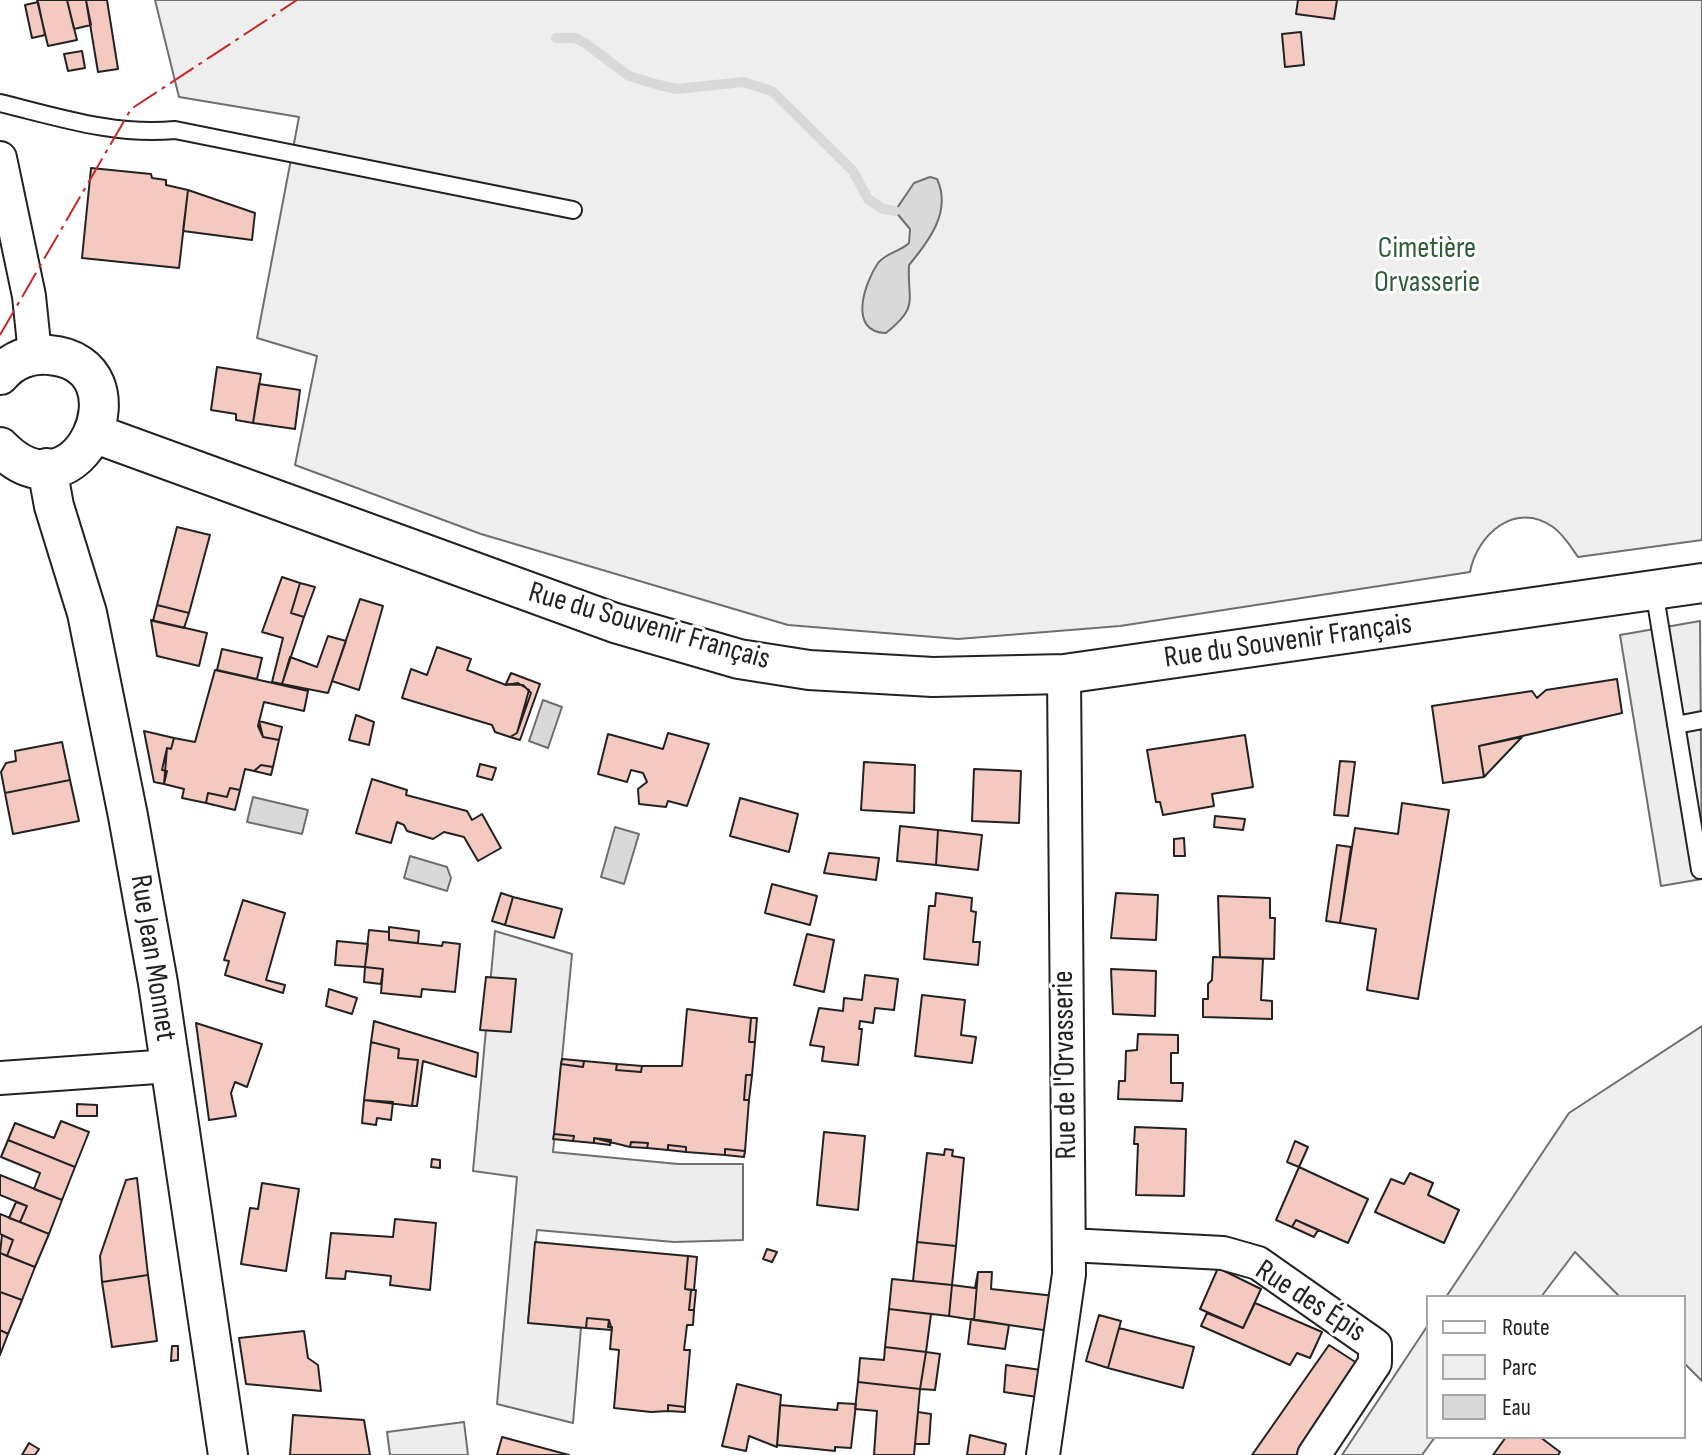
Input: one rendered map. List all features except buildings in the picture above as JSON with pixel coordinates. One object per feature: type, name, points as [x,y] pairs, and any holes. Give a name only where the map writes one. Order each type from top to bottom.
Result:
[{"type":"street","points":[[0,158],[29,296],[11,364],[69,360],[88,377],[99,400],[96,434],[76,458],[47,468],[22,463],[0,447]]},
{"type":"street","name":"Rue du Souvenir Français","points":[[96,434],[533,595],[739,659],[809,670],[933,677],[1064,674],[1702,583]]},
{"type":"street","name":"Rue Jean Monnet","points":[[47,468],[54,506],[87,613],[156,968],[228,1455]]},
{"type":"street","name":"Rue de l'Orvasserie","points":[[1043,1455],[1069,1274],[1064,674]]},
{"type":"street","points":[[0,1078],[170,1066]]},
{"type":"street","name":"Rue des Épis","points":[[1069,1245],[1223,1253],[1258,1263],[1375,1345],[1375,1363],[1314,1455]]},
{"type":"lane","points":[[0,103],[114,130],[142,133],[175,130],[573,210]]},
{"type":"lane","points":[[1654,590],[1700,870]]},
{"type":"lane","points":[[1676,725],[1702,720]]},
{"type":"green space","name":"Cimetière Orvasserie","points":[[155,0],[1702,0],[1702,540],[1578,557],[1553,527],[1525,517],[1512,520],[1489,534],[1474,558],[1470,572],[1120,626],[958,639],[788,625],[481,534],[295,465],[317,356],[257,338],[299,117],[179,97]]},
{"type":"green space","points":[[1702,1026],[1702,1381],[1686,1365],[1686,1295],[1618,1295],[1575,1252],[1543,1295],[1447,1295],[1569,1113]]},
{"type":"green space","points":[[1426,1328],[1426,1439],[1434,1439],[1422,1455],[1342,1455]]},
{"type":"shaded area","points":[[1700,621],[1702,879],[1661,886],[1620,635]]},
{"type":"shaded area","points":[[495,931],[572,954],[553,1152],[678,1164],[743,1164],[743,1240],[674,1242],[537,1230],[528,1322],[581,1328],[573,1423],[497,1404],[517,1177],[473,1171]]},
{"type":"shaded area","points":[[464,1422],[468,1455],[390,1455],[387,1432]]},
{"type":"water","points":[[930,177],[937,179],[942,203],[931,236],[909,265],[908,309],[886,333],[874,330],[866,324],[863,315],[862,305],[868,282],[882,259],[909,243],[910,229],[895,211],[914,183]]},
{"type":"water","points":[[543,700],[562,707],[548,748],[529,741]]},
{"type":"water","points":[[253,797],[308,810],[302,834],[247,822]]},
{"type":"water","points":[[615,827],[639,834],[624,884],[601,877]]},
{"type":"water","points":[[410,856],[447,867],[451,878],[447,891],[404,878]]},
{"type":"waterway","points":[[556,38],[575,38],[629,76],[659,85],[677,89],[743,82],[772,91],[853,171],[868,199],[883,209],[895,211]]},
{"type":"power","points":[[0,335],[131,109],[297,0]]}]
